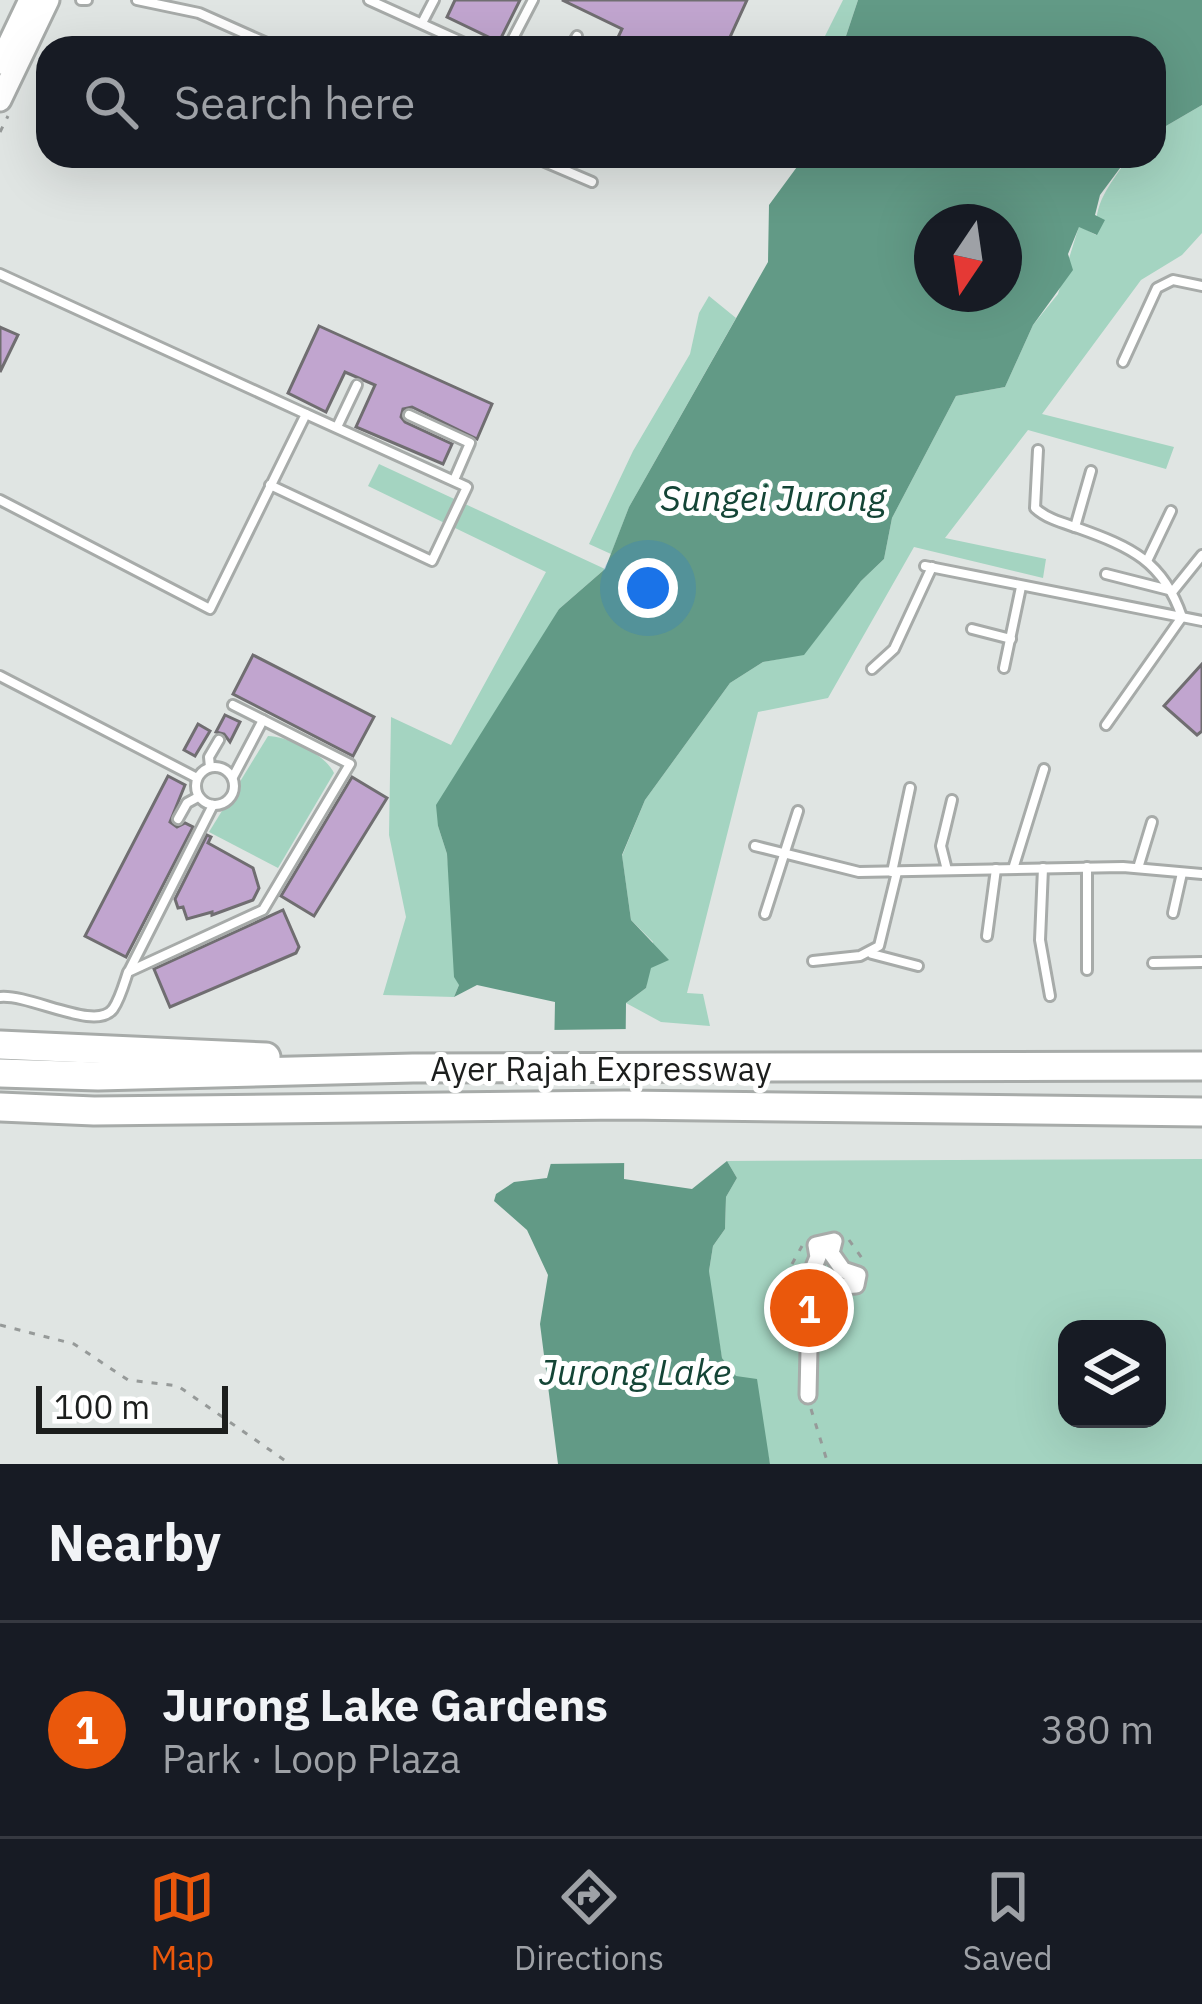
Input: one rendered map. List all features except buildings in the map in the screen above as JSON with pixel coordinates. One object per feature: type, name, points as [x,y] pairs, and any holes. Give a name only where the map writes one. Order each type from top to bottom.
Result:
[{"type":"highway","points":[[0,1045],[236,1054],[413,1068]]},
{"type":"highway","name":"Ayer Rajah Expressway","points":[[0,1073],[1202,1066]]},
{"type":"highway","name":"Ayer Rajah Expressway","points":[[0,1107],[94,1111],[553,1105],[1202,1112]]},
{"type":"main road","points":[[0,63],[30,0]]},
{"type":"main road","points":[[2,114],[48,0]]},
{"type":"street","points":[[808,1395],[809,1349],[796,1276],[817,1266],[816,1245],[835,1241],[831,1253],[843,1270],[858,1275],[856,1285],[827,1287],[809,1349]]},
{"type":"lane","points":[[137,0],[199,13],[251,36]]},
{"type":"lane","points":[[370,0],[450,36]]},
{"type":"lane","points":[[422,23],[434,0]]},
{"type":"lane","points":[[514,36],[533,0]]},
{"type":"lane","points":[[559,168],[592,182]]},
{"type":"lane","points":[[0,274],[467,487],[432,561],[271,485]]},
{"type":"lane","points":[[1123,362],[1156,288],[1173,280],[1202,286]]},
{"type":"lane","points":[[337,427],[357,385]]},
{"type":"lane","points":[[0,500],[210,608],[306,414]]},
{"type":"lane","points":[[409,416],[470,443],[454,480]]},
{"type":"lane","points":[[1038,450],[1035,508],[1134,549],[1173,591],[1182,617]]},
{"type":"lane","points":[[1075,527],[1091,471]]},
{"type":"lane","points":[[1147,562],[1171,511]]},
{"type":"lane","points":[[1173,591],[1202,555]]},
{"type":"lane","points":[[872,669],[894,649],[929,567],[1202,621]]},
{"type":"lane","points":[[1106,574],[1173,591]]},
{"type":"lane","points":[[1004,668],[1021,587]]},
{"type":"lane","points":[[1106,725],[1182,617]]},
{"type":"lane","points":[[972,629],[1011,639]]},
{"type":"lane","points":[[0,676],[197,778]]},
{"type":"lane","points":[[128,972],[263,910],[350,764],[233,705]]},
{"type":"lane","points":[[0,997],[23,996],[94,1019],[112,1011],[213,805],[231,797],[232,778],[263,720]]},
{"type":"lane","points":[[210,767],[209,757],[219,740]]},
{"type":"lane","points":[[197,778],[210,767]]},
{"type":"lane","points":[[210,767],[225,770],[232,778]]},
{"type":"lane","points":[[1013,868],[1044,769]]},
{"type":"lane","points":[[197,778],[198,796]]},
{"type":"lane","points":[[871,953],[880,946],[910,788]]},
{"type":"lane","points":[[198,796],[213,805]]},
{"type":"lane","points":[[178,819],[187,803],[198,796]]},
{"type":"lane","points":[[947,870],[941,846],[952,800]]},
{"type":"lane","points":[[765,914],[798,811]]},
{"type":"lane","points":[[1138,868],[1152,822]]},
{"type":"lane","points":[[755,847],[859,872],[1088,867],[1202,874]]},
{"type":"lane","points":[[1088,867],[1088,970]]},
{"type":"lane","points":[[1043,868],[1040,940],[1050,996]]},
{"type":"lane","points":[[988,936],[996,869]]},
{"type":"lane","points":[[1173,913],[1182,873]]},
{"type":"lane","points":[[813,961],[871,953],[918,966]]},
{"type":"lane","points":[[1154,963],[1202,962]]},
{"type":"path","points":[[0,1325],[74,1344],[128,1380],[178,1386],[290,1464]]},
{"type":"path","points":[[808,1395],[828,1464]]},
{"type":"shaded area","points":[[843,0],[858,0],[846,36],[825,36]]},
{"type":"shaded area","points":[[1202,105],[1202,233],[1182,255],[1141,280],[1042,414],[1174,447],[1166,469],[1028,430],[945,538],[1046,559],[1043,578],[914,547],[828,698],[758,712],[687,993],[703,994],[710,1026],[661,1022],[626,1003],[646,988],[653,942],[631,920],[622,856],[645,800],[730,683],[763,662],[804,654],[884,559],[892,518],[956,396],[1005,387],[1033,325],[1058,294],[1079,226],[1096,235],[1101,202],[1121,168],[1166,168],[1166,126]]},
{"type":"shaded area","points":[[709,296],[736,318],[629,507],[611,554],[589,544],[633,451],[690,354],[699,313]]},
{"type":"shaded area","points":[[379,464],[605,569],[559,609],[438,826],[447,854],[459,985],[454,997],[383,995],[406,917],[389,835],[391,717],[451,745],[546,572],[368,486]]},
{"type":"shaded area","points":[[268,736],[306,748],[334,773],[278,868],[209,832]]},
{"type":"shaded area","points":[[1202,1159],[1202,1464],[770,1464],[762,1424],[722,1358],[711,1296],[713,1246],[725,1229],[726,1197],[737,1178],[727,1161]]},
{"type":"water","points":[[858,0],[1202,0],[1202,105],[1166,126],[1166,36],[846,36]]},
{"type":"water","name":"Sungei Jurong","points":[[796,168],[1120,168],[1100,195],[1095,215],[1105,220],[1097,235],[1079,227],[1068,254],[1073,270],[1033,325],[1005,387],[956,396],[892,518],[884,559],[804,655],[763,662],[730,683],[645,800],[622,855],[631,920],[669,960],[651,968],[646,988],[626,1003],[624,1179],[692,1189],[727,1161],[737,1178],[726,1197],[725,1229],[713,1246],[709,1271],[722,1358],[736,1376],[757,1379],[770,1464],[558,1464],[540,1324],[548,1275],[527,1230],[494,1201],[496,1194],[514,1182],[547,1178],[552,1159],[555,1002],[477,985],[454,997],[459,985],[454,977],[447,854],[436,805],[559,609],[605,569],[629,507],[768,262],[769,205]]},
{"type":"pier","points":[[631,1029],[628,1163],[544,1164],[548,1030]]},
{"type":"place","name":"Jurong Lake Gardens","points":[[809,1308]]},
{"type":"water label","name":"Jurong Lake","points":[[635,1371]]}]
